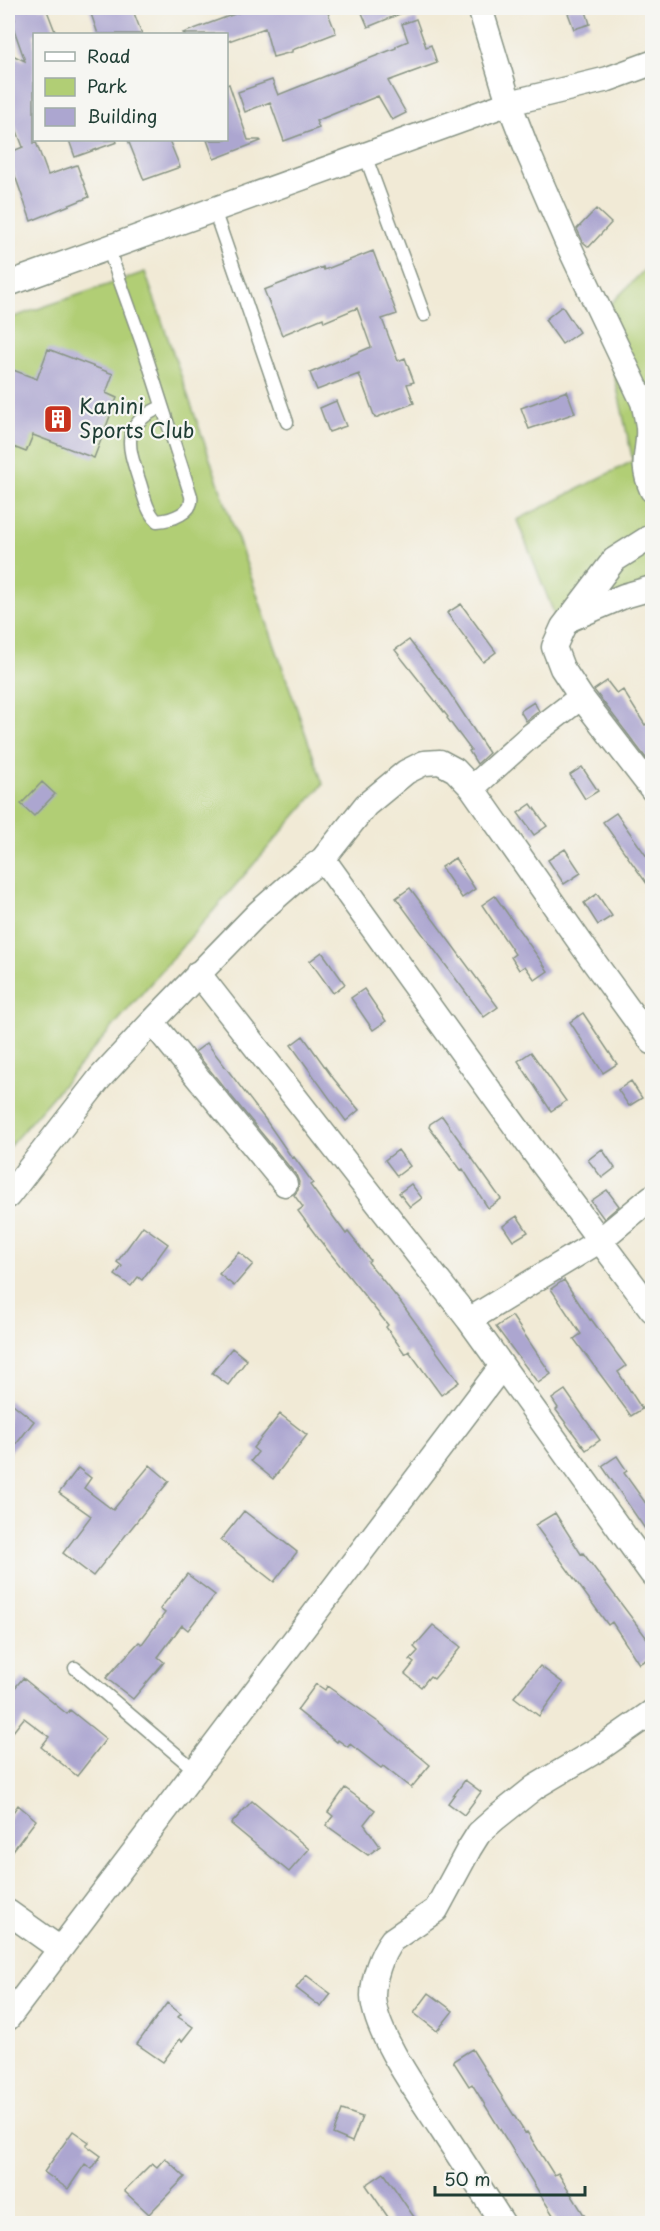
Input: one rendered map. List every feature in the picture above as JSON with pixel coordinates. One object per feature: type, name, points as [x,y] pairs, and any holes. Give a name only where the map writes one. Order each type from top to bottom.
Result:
[{"type":"street","points":[[480,8],[509,103],[559,224],[642,402],[648,428],[645,468],[652,490]]},
{"type":"street","points":[[8,284],[509,103],[608,79],[652,63]]},
{"type":"street","points":[[652,536],[614,560],[568,620],[554,647],[562,668],[581,697],[652,789]]},
{"type":"street","points":[[568,620],[624,596],[652,588]]},
{"type":"street","points":[[472,788],[528,737],[581,697]]},
{"type":"street","points":[[8,1196],[100,1078],[198,974],[266,906],[323,859],[366,805],[406,771],[423,763],[440,762],[455,770],[472,788],[652,1042]]},
{"type":"street","points":[[323,859],[599,1241],[652,1310]]},
{"type":"street","points":[[198,974],[469,1320],[652,1574]]},
{"type":"street","points":[[152,1022],[285,1184]]},
{"type":"street","points":[[469,1320],[599,1241],[652,1197]]},
{"type":"street","points":[[8,2018],[502,1366]]},
{"type":"street","points":[[503,2223],[405,2074],[390,2046],[373,1998],[381,1962],[386,1947],[392,1940],[436,1910],[479,1833],[535,1787],[602,1747],[652,1712]]},
{"type":"street","points":[[8,1912],[60,1949]]},
{"type":"lane","points":[[365,155],[424,315]]},
{"type":"lane","points":[[214,210],[287,422]]},
{"type":"lane","points":[[108,248],[142,343],[192,502],[185,512],[164,521],[157,521],[152,516],[145,499],[129,451],[129,442],[139,420],[161,407]]},
{"type":"lane","points":[[75,1668],[196,1771]]},
{"type":"green space","points":[[652,262],[652,598],[561,631],[517,520],[633,461],[601,314]]},
{"type":"green space","points":[[145,272],[323,784],[8,1148],[8,319]]},
{"type":"building","points":[[11,8],[46,8],[56,33],[33,33],[33,141],[36,142],[48,175],[77,165],[89,197],[31,221],[8,156],[8,153],[23,147],[8,107],[8,53],[25,61],[11,21],[15,20]]},
{"type":"building","points":[[89,8],[132,8],[142,33],[98,33]]},
{"type":"building","points":[[251,8],[326,8],[336,33],[292,50],[292,52],[273,57],[265,28],[228,41],[228,33],[183,33]]},
{"type":"building","points":[[360,8],[414,8],[368,27]]},
{"type":"building","points":[[566,8],[585,8],[590,24],[574,29]]},
{"type":"building","points":[[416,19],[426,47],[431,45],[437,63],[388,81],[406,113],[392,120],[378,96],[316,121],[319,128],[284,141],[270,102],[245,112],[238,92],[272,80],[278,95],[396,48],[408,41],[402,24]]},
{"type":"building","points":[[228,84],[248,140],[261,141],[214,159],[207,141],[228,141]]},
{"type":"building","points":[[69,141],[117,142],[75,157]]},
{"type":"building","points":[[128,141],[169,141],[180,167],[144,180]]},
{"type":"building","points":[[596,209],[611,223],[589,247],[583,242],[577,229]]},
{"type":"building","points":[[373,251],[397,314],[382,319],[398,361],[405,358],[414,382],[407,384],[414,403],[375,418],[359,374],[317,390],[310,373],[371,347],[357,308],[324,322],[323,318],[282,335],[264,290]]},
{"type":"building","points":[[562,306],[579,332],[562,344],[545,320]]},
{"type":"building","name":"Kanini Sports Club","points":[[48,349],[113,374],[106,393],[117,398],[94,458],[33,435],[26,452],[8,445],[8,368],[37,379]]},
{"type":"building","points":[[567,391],[575,413],[529,429],[521,408]]},
{"type":"building","points":[[336,401],[346,426],[329,432],[320,408]]},
{"type":"building","points":[[461,604],[496,652],[483,662],[447,613]]},
{"type":"building","points":[[409,640],[447,689],[489,753],[477,764],[469,751],[471,750],[448,717],[395,650]]},
{"type":"building","points":[[607,681],[617,694],[623,690],[645,725],[652,719],[652,766],[594,690]]},
{"type":"building","points":[[534,702],[539,711],[526,721],[520,711]]},
{"type":"building","points":[[582,767],[598,791],[585,799],[570,775]]},
{"type":"building","points":[[42,782],[55,794],[34,816],[21,804]]},
{"type":"building","points":[[531,804],[547,826],[534,835],[518,813]]},
{"type":"building","points":[[616,813],[647,857],[652,853],[652,891],[603,822]]},
{"type":"building","points":[[565,849],[581,873],[564,884],[548,860]]},
{"type":"building","points":[[455,858],[475,889],[462,898],[441,867]]},
{"type":"building","points":[[410,888],[498,1007],[484,1017],[396,898]]},
{"type":"building","points":[[597,894],[612,916],[598,925],[584,903]]},
{"type":"building","points":[[495,896],[548,971],[535,980],[525,966],[519,970],[511,957],[515,954],[482,905]]},
{"type":"building","points":[[322,952],[345,984],[333,993],[310,961]]},
{"type":"building","points":[[364,989],[386,1021],[373,1030],[351,998]]},
{"type":"building","points":[[583,1013],[617,1064],[603,1073],[570,1022]]},
{"type":"building","points":[[303,1036],[359,1110],[346,1121],[291,1045]]},
{"type":"building","points":[[207,1043],[313,1183],[310,1185],[346,1234],[348,1232],[370,1260],[368,1262],[459,1382],[441,1395],[409,1351],[405,1354],[386,1327],[388,1325],[298,1211],[303,1207],[294,1195],[298,1190],[299,1182],[296,1175],[195,1052]]},
{"type":"building","points":[[531,1052],[566,1101],[551,1111],[518,1061]]},
{"type":"building","points":[[631,1081],[642,1098],[629,1106],[618,1090]]},
{"type":"building","points":[[442,1116],[501,1199],[488,1208],[463,1169],[461,1170],[429,1127]]},
{"type":"building","points":[[602,1149],[615,1168],[602,1178],[588,1160]]},
{"type":"building","points":[[398,1150],[410,1166],[397,1176],[385,1160]]},
{"type":"building","points":[[411,1184],[422,1198],[410,1207],[399,1193]]},
{"type":"building","points":[[607,1190],[619,1206],[604,1219],[591,1201]]},
{"type":"building","points":[[517,1216],[528,1232],[513,1241],[503,1226]]},
{"type":"building","points":[[143,1226],[168,1244],[142,1280],[138,1277],[131,1286],[115,1275],[122,1266],[117,1262]]},
{"type":"building","points":[[239,1252],[253,1264],[234,1286],[219,1274]]},
{"type":"building","points":[[564,1280],[590,1320],[626,1366],[618,1372],[642,1409],[631,1416],[574,1339],[581,1334],[551,1289]]},
{"type":"building","points":[[512,1316],[551,1374],[538,1383],[496,1327]]},
{"type":"building","points":[[232,1348],[247,1360],[228,1385],[212,1373]]},
{"type":"building","points":[[565,1390],[600,1440],[586,1450],[556,1410],[558,1408],[552,1399]]},
{"type":"building","points":[[8,1400],[34,1421],[8,1455]]},
{"type":"building","points":[[280,1414],[307,1435],[273,1479],[251,1461],[258,1452],[253,1448]]},
{"type":"building","points":[[617,1456],[627,1471],[624,1473],[652,1512],[652,1539],[602,1466]]},
{"type":"building","points":[[150,1465],[169,1481],[93,1576],[63,1553],[91,1516],[59,1493],[78,1468],[91,1478],[84,1488],[113,1510]]},
{"type":"building","points":[[244,1511],[297,1552],[274,1582],[221,1540]]},
{"type":"building","points":[[555,1513],[581,1554],[583,1553],[652,1645],[652,1656],[639,1664],[612,1622],[608,1625],[535,1525]]},
{"type":"building","points":[[187,1574],[215,1595],[188,1630],[182,1625],[158,1657],[164,1662],[133,1699],[106,1678],[139,1642],[142,1644],[165,1613],[160,1609]]},
{"type":"building","points":[[433,1625],[461,1647],[434,1679],[430,1676],[421,1687],[405,1674],[414,1663],[410,1660],[418,1651],[414,1647]]},
{"type":"building","points":[[540,1666],[563,1683],[539,1716],[514,1697]]},
{"type":"building","points":[[23,1678],[67,1714],[70,1710],[106,1739],[77,1776],[41,1747],[49,1737],[24,1718],[8,1738],[8,1696]]},
{"type":"building","points":[[316,1684],[325,1690],[327,1686],[381,1724],[430,1765],[411,1788],[350,1744],[348,1747],[338,1740],[337,1742],[297,1710]]},
{"type":"building","points":[[465,1780],[481,1792],[464,1815],[448,1803]]},
{"type":"building","points":[[345,1788],[375,1810],[364,1824],[380,1846],[368,1855],[326,1825],[333,1816],[328,1812]]},
{"type":"building","points":[[252,1801],[309,1849],[289,1872],[231,1824]]},
{"type":"building","points":[[18,1805],[36,1820],[8,1857],[8,1819]]},
{"type":"building","points":[[306,1975],[331,1994],[321,2007],[296,1988]]},
{"type":"building","points":[[429,1993],[453,2011],[437,2031],[414,2013]]},
{"type":"building","points":[[167,2003],[181,2014],[178,2017],[193,2027],[182,2041],[180,2039],[163,2062],[137,2044]]},
{"type":"building","points":[[472,2049],[525,2133],[527,2132],[554,2175],[558,2173],[586,2218],[577,2223],[558,2223],[472,2084],[469,2086],[453,2061]]},
{"type":"building","points":[[342,2110],[362,2117],[352,2142],[333,2134]]},
{"type":"building","points":[[73,2131],[89,2142],[86,2145],[101,2156],[92,2169],[85,2164],[68,2189],[44,2172]]},
{"type":"building","points":[[165,2158],[185,2177],[149,2214],[124,2191],[152,2163],[157,2167]]},
{"type":"building","points":[[384,2173],[418,2223],[392,2223],[366,2185]]},
{"type":"place","name":"Kanini Sports Club","points":[[58,419]]}]
